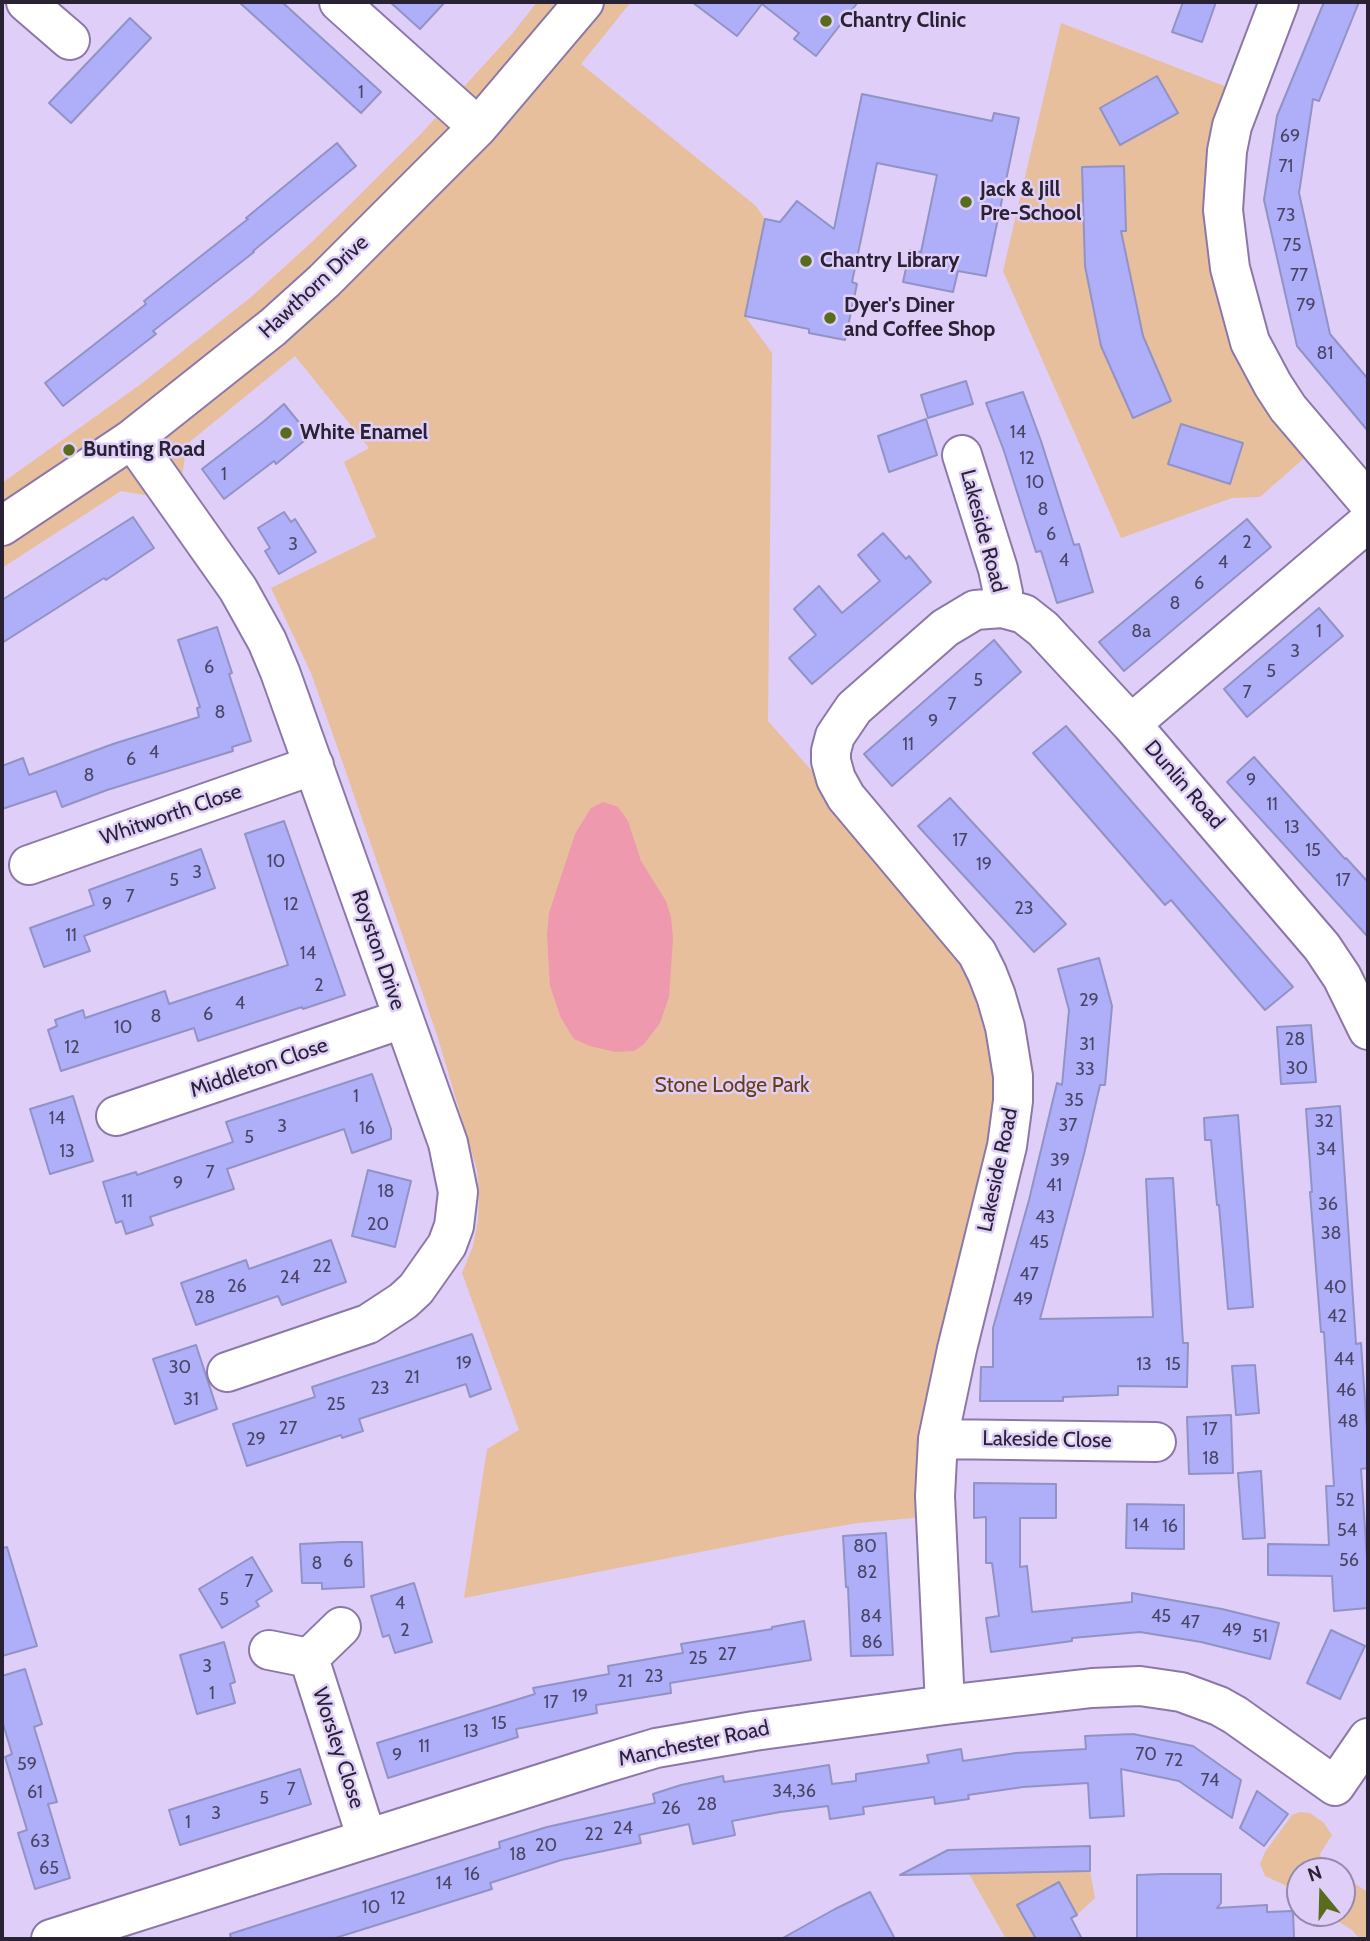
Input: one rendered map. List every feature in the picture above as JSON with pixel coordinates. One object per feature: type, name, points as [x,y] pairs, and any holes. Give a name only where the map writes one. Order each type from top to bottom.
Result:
[{"type":"street","points":[[339,2],[478,127]]},
{"type":"street","name":"Hawthorn Drive","points":[[2,526],[132,439],[273,327],[324,281],[478,127],[584,2]]},
{"type":"street","points":[[1279,2],[1233,127],[1227,151],[1223,210],[1230,268],[1250,342],[1273,385],[1288,408],[1368,502]]},
{"type":"street","points":[[41,6],[70,40]]},
{"type":"street","name":"Royston Drive","points":[[132,439],[230,578],[251,612],[280,672],[448,1143],[456,1176],[457,1208],[454,1226],[447,1245],[416,1289],[385,1315],[368,1324],[227,1372]]},
{"type":"street","name":"Lakeside Road","points":[[962,455],[1000,576],[1002,608]]},
{"type":"street","name":"Dunlin Road","points":[[1368,522],[1131,724],[1322,947],[1350,992],[1368,1030]]},
{"type":"street","name":"Lakeside Road","points":[[945,1705],[935,1496],[939,1439],[957,1349],[1011,1124],[1013,1101],[1010,1052],[996,996],[977,953],[846,797],[836,779],[831,751],[839,729],[854,708],[946,628],[975,610],[1002,608],[1024,614],[1043,629],[1131,724]]},
{"type":"street","name":"Whitworth Close","points":[[29,865],[314,765]]},
{"type":"street","name":"Middleton Close","points":[[116,1116],[402,1019]]},
{"type":"street","name":"Lakeside Close","points":[[939,1439],[1156,1442]]},
{"type":"street","points":[[269,1650],[309,1658],[341,1628]]},
{"type":"street","name":"Worsley Close","points":[[309,1658],[367,1839]]},
{"type":"street","name":"Manchester Road","points":[[51,1939],[656,1748],[754,1731],[945,1705],[1140,1686],[1172,1690],[1200,1698],[1235,1715],[1335,1786],[1368,1738]]},
{"type":"green space","name":"Stone Lodge Park","points":[[537,2],[631,2],[581,64],[756,206],[765,219],[745,316],[772,353],[768,721],[954,932],[1003,1070],[925,1517],[858,1523],[787,1535],[464,1598],[487,1449],[519,1430],[462,1273],[473,1246],[478,1220],[477,1170],[437,1035],[332,732],[311,673],[271,588],[376,537],[344,462],[369,448],[295,356],[187,444],[182,477],[156,497],[121,491],[2,568],[2,483],[141,384],[250,298],[312,242],[420,135],[512,34]]},
{"type":"green space","points":[[1061,23],[1245,94],[1230,268],[1319,445],[1260,497],[1232,498],[1121,538],[1003,271]]},
{"type":"green space","points":[[1310,1813],[1324,1823],[1332,1835],[1320,1854],[1321,1857],[1286,1857],[1286,1886],[1265,1876],[1260,1864],[1265,1852],[1292,1815]]},
{"type":"green space","points":[[1090,1871],[1095,1898],[1077,1915],[1071,1905],[1065,1908],[1018,1905],[1036,1939],[1006,1939],[969,1874]]},
{"type":"green space","points":[[1356,1885],[1368,1892],[1368,1939],[1360,1939],[1347,1927],[1356,1927]]},
{"type":"shaded area","points":[[603,802],[618,807],[628,821],[641,861],[666,901],[671,917],[673,938],[669,997],[660,1023],[644,1044],[634,1051],[615,1052],[574,1039],[561,1018],[550,986],[547,935],[549,913],[575,834],[591,808]]},
{"type":"building","points":[[239,2],[282,2],[381,92],[361,113]]},
{"type":"building","points":[[390,2],[445,2],[420,29]]},
{"type":"building","points":[[692,2],[858,2],[816,56],[794,39],[799,33],[762,4],[737,36]]},
{"type":"building","points":[[1183,2],[1216,2],[1202,42],[1172,32]]},
{"type":"building","points":[[1324,2],[1359,2],[1319,101],[1313,99],[1299,193],[1330,334],[1368,379],[1368,431],[1297,346],[1264,200],[1277,116]]},
{"type":"building","points":[[130,18],[151,38],[71,123],[49,103]]},
{"type":"building","points":[[1157,76],[1178,113],[1120,145],[1100,108]]},
{"type":"building","name":"Jack & Jill Pre-School","points":[[862,94],[992,121],[994,113],[1019,118],[986,276],[958,271],[953,292],[903,282],[910,250],[921,252],[937,175],[877,163],[852,282],[857,284],[845,340],[809,333],[809,329],[745,316],[765,219],[780,222],[797,201],[834,229]]},
{"type":"building","points":[[337,143],[356,166],[254,252],[153,331],[156,334],[63,406],[45,383],[146,304],[144,301],[248,219],[246,218]]},
{"type":"building","points":[[1124,166],[1126,231],[1121,231],[1143,336],[1171,401],[1133,418],[1101,346],[1085,266],[1082,167]]},
{"type":"building","points":[[966,381],[973,404],[928,418],[921,395]]},
{"type":"building","points":[[1023,392],[1074,545],[1079,544],[1093,592],[1057,603],[1041,551],[1036,552],[986,403]]},
{"type":"building","points":[[284,404],[310,436],[276,464],[274,461],[224,499],[202,469]]},
{"type":"building","points":[[926,419],[937,455],[889,472],[878,436]]},
{"type":"building","points":[[1181,424],[1243,443],[1230,484],[1168,464]]},
{"type":"building","points":[[284,512],[291,522],[295,519],[316,552],[279,574],[265,551],[270,548],[258,528]]},
{"type":"building","points":[[133,517],[154,548],[2,643],[2,600]]},
{"type":"building","points":[[1247,519],[1271,547],[1124,671],[1099,642]]},
{"type":"building","points":[[883,533],[906,559],[909,556],[931,582],[812,684],[789,658],[816,635],[794,609],[819,586],[842,613],[880,581],[858,555]]},
{"type":"building","points":[[1319,608],[1343,636],[1247,717],[1224,689]]},
{"type":"building","points":[[217,627],[251,741],[232,747],[233,751],[107,790],[62,807],[56,791],[2,809],[2,766],[23,758],[29,775],[113,744],[199,717],[197,708],[200,707],[178,640]]},
{"type":"building","points":[[994,640],[1021,672],[892,786],[864,754]]},
{"type":"building","points":[[1066,726],[1293,987],[1265,1010],[1171,900],[1165,905],[1033,753]]},
{"type":"building","points":[[1254,757],[1368,882],[1368,937],[1227,782]]},
{"type":"building","points":[[950,798],[1066,924],[1034,952],[918,826]]},
{"type":"building","points":[[284,821],[345,995],[198,1041],[194,1028],[61,1071],[48,1030],[57,1026],[55,1020],[83,1010],[85,1018],[165,991],[169,1004],[288,965],[245,834]]},
{"type":"building","points":[[201,849],[215,888],[84,936],[90,951],[44,967],[30,928],[94,905],[89,890]]},
{"type":"building","points":[[1099,958],[1112,1006],[1105,1085],[1100,1085],[1040,1319],[1153,1317],[1146,1179],[1173,1178],[1183,1343],[1188,1343],[1187,1387],[1118,1386],[1118,1395],[1063,1397],[1063,1401],[980,1401],[981,1367],[993,1367],[993,1328],[1029,1200],[1057,1083],[1062,1085],[1069,1010],[1058,969]]},
{"type":"building","points":[[1311,1025],[1316,1082],[1281,1084],[1277,1027]]},
{"type":"building","points":[[372,1074],[391,1129],[391,1139],[352,1153],[344,1129],[227,1169],[234,1189],[150,1217],[153,1225],[126,1234],[122,1221],[116,1223],[103,1182],[136,1172],[137,1175],[233,1142],[226,1122]]},
{"type":"building","points":[[73,1096],[93,1161],[50,1174],[30,1109]]},
{"type":"building","points":[[1340,1106],[1356,1344],[1361,1343],[1368,1444],[1368,1468],[1361,1469],[1368,1608],[1334,1611],[1332,1576],[1268,1575],[1268,1544],[1329,1545],[1326,1486],[1334,1486],[1324,1332],[1321,1332],[1310,1192],[1306,1109]]},
{"type":"building","points":[[1238,1115],[1253,1307],[1228,1309],[1211,1140],[1205,1140],[1204,1118]]},
{"type":"building","points":[[368,1170],[411,1181],[395,1247],[352,1236]]},
{"type":"building","points":[[331,1240],[346,1282],[282,1305],[278,1296],[196,1325],[181,1283],[246,1260],[249,1269]]},
{"type":"building","points":[[472,1334],[491,1389],[470,1397],[466,1384],[359,1419],[363,1431],[342,1438],[341,1435],[247,1466],[233,1424],[315,1397],[312,1387]]},
{"type":"building","points":[[196,1345],[217,1409],[175,1424],[153,1359]]},
{"type":"building","points":[[1255,1365],[1259,1413],[1236,1415],[1232,1366]]},
{"type":"building","points":[[1231,1415],[1233,1473],[1189,1474],[1187,1417]]},
{"type":"building","points":[[1261,1471],[1265,1538],[1243,1539],[1238,1473]]},
{"type":"building","points":[[974,1483],[1056,1484],[1056,1518],[1020,1518],[1020,1567],[1027,1566],[1032,1612],[1132,1602],[1132,1593],[1222,1609],[1279,1623],[1270,1659],[1201,1642],[1140,1632],[1072,1638],[1072,1641],[991,1652],[986,1618],[999,1616],[992,1563],[986,1563],[986,1517],[974,1518]]},
{"type":"building","points":[[1127,1504],[1184,1505],[1184,1549],[1126,1548]]},
{"type":"building","points":[[886,1533],[893,1655],[851,1656],[843,1536]]},
{"type":"building","points":[[362,1542],[364,1587],[322,1589],[322,1583],[302,1583],[300,1544]]},
{"type":"building","points":[[7,1547],[37,1646],[2,1656],[2,1548]]},
{"type":"building","points":[[252,1557],[272,1591],[256,1601],[259,1606],[222,1628],[199,1589]]},
{"type":"building","points":[[414,1583],[432,1642],[395,1653],[389,1635],[383,1637],[371,1596]]},
{"type":"building","points":[[804,1621],[811,1660],[670,1683],[671,1693],[596,1705],[597,1713],[516,1729],[518,1737],[388,1778],[377,1743],[535,1694],[533,1688],[609,1674],[608,1666],[683,1653],[681,1644]]},
{"type":"building","points":[[1331,1630],[1365,1646],[1340,1699],[1307,1683]]},
{"type":"building","points":[[224,1642],[235,1682],[230,1684],[235,1703],[197,1714],[180,1655]]},
{"type":"building","points":[[25,1669],[42,1724],[34,1727],[57,1802],[48,1804],[70,1878],[35,1889],[18,1833],[27,1830],[5,1757],[12,1754],[2,1720],[2,1676]]},
{"type":"building","points":[[1133,1734],[1193,1746],[1241,1780],[1232,1818],[1179,1781],[1121,1769],[1124,1816],[1090,1818],[1088,1783],[1023,1787],[968,1795],[969,1799],[935,1804],[934,1797],[863,1807],[864,1814],[830,1819],[828,1806],[780,1812],[732,1821],[735,1835],[693,1844],[689,1824],[639,1835],[641,1843],[561,1860],[490,1883],[492,1889],[332,1939],[231,1939],[230,1934],[500,1848],[499,1842],[547,1827],[655,1803],[653,1794],[681,1785],[723,1776],[724,1782],[829,1765],[832,1784],[856,1781],[856,1774],[929,1763],[927,1755],[961,1749],[963,1761],[1016,1753],[1086,1749],[1085,1736]]},
{"type":"building","points":[[300,1769],[311,1804],[180,1845],[169,1810]]},
{"type":"building","points":[[1257,1791],[1288,1814],[1264,1846],[1240,1828]]},
{"type":"building","points":[[1090,1846],[1090,1871],[900,1875],[948,1850]]},
{"type":"building","points":[[1221,1874],[1221,1903],[1217,1908],[1267,1905],[1267,1912],[1286,1911],[1286,1927],[1294,1927],[1294,1939],[1137,1939],[1137,1875]]},
{"type":"building","points":[[1059,1882],[1077,1915],[1071,1918],[1082,1939],[1036,1939],[1017,1905]]},
{"type":"building","points":[[870,1892],[895,1939],[781,1939],[835,1909]]},
{"type":"place","name":"Chantry Clinic","points":[[826,21]]},
{"type":"place","name":"Jack & Jill Pre-School","points":[[966,202]]},
{"type":"place","name":"Chantry Library","points":[[806,261]]},
{"type":"place","name":"Dyer's Diner and Coffee Shop","points":[[830,318]]},
{"type":"place","name":"White Enamel","points":[[286,433]]},
{"type":"place","name":"Bunting Road","points":[[69,450]]}]
